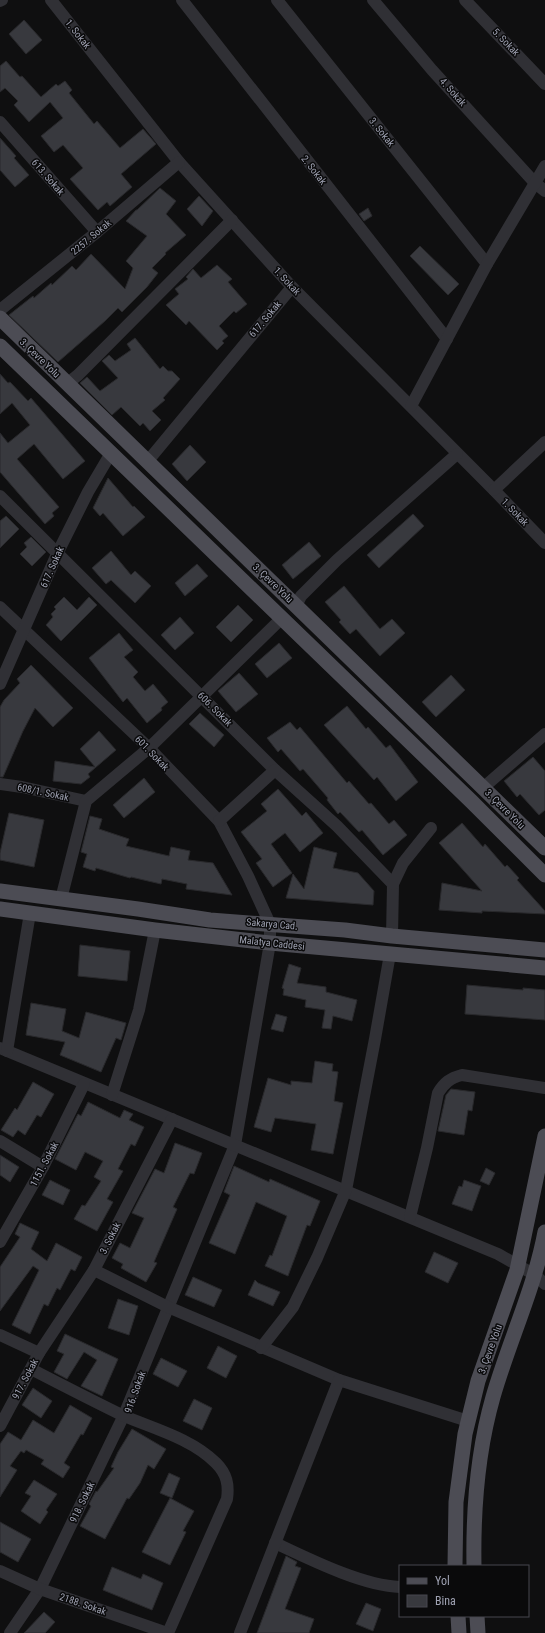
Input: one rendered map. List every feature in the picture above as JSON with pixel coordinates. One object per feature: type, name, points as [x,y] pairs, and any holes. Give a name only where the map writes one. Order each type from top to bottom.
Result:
[{"type":"main road","name":"3. Çevre Yolu","points":[[0,318],[545,848]]},
{"type":"main road","name":"3. Çevre Yolu","points":[[0,346],[282,618],[545,875]]},
{"type":"main road","name":"Sakarya Cad.","points":[[0,891],[210,920],[352,931],[545,950]]},
{"type":"main road","name":"Malatya Caddesi","points":[[0,909],[155,930],[270,943],[545,968]]},
{"type":"main road","name":"3. Çevre Yolu","points":[[455,1565],[457,1489],[468,1421],[482,1368],[518,1264],[545,1136]]},
{"type":"main road","name":"3. Çevre Yolu","points":[[474,1565],[473,1530],[475,1497],[486,1425],[500,1374],[540,1279],[545,1232]]},
{"type":"main road","points":[[458,1617],[459,1633]]},
{"type":"main road","points":[[477,1617],[478,1633]]},
{"type":"street","name":"1. Sokak","points":[[51,0],[179,162],[292,287],[545,543]]},
{"type":"street","name":"2. Sokak","points":[[182,0],[446,339]]},
{"type":"street","name":"3. Sokak","points":[[277,0],[487,264]]},
{"type":"street","name":"4. Sokak","points":[[373,0],[432,70],[535,183],[545,192]]},
{"type":"street","name":"5. Sokak","points":[[465,0],[545,84]]},
{"type":"street","name":"613. Sokak","points":[[0,122],[97,232]]},
{"type":"street","name":"2257. Sokak","points":[[0,310],[97,232],[179,162]]},
{"type":"street","points":[[411,406],[487,264],[545,166]]},
{"type":"street","points":[[67,384],[78,375],[232,220]]},
{"type":"street","name":"617. Sokak","points":[[147,462],[292,287]]},
{"type":"street","points":[[494,490],[545,442]]},
{"type":"street","name":"617. Sokak","points":[[0,684],[57,554],[88,492],[111,453]]},
{"type":"street","points":[[296,606],[301,596],[337,560],[457,454]]},
{"type":"street","name":"606. Sokak","points":[[0,496],[275,770],[337,826],[393,884]]},
{"type":"street","name":"601. Sokak","points":[[0,607],[148,748],[219,821],[248,876],[270,924]]},
{"type":"street","points":[[61,899],[86,801],[148,748],[282,618]]},
{"type":"street","points":[[484,788],[545,734]]},
{"type":"street","points":[[219,821],[275,770]]},
{"type":"street","name":"608/1. Sokak","points":[[0,784],[22,787],[86,801]]},
{"type":"street","points":[[392,936],[393,884],[403,863],[432,828]]},
{"type":"street","points":[[30,913],[4,1050],[280,1165],[346,1190],[410,1217],[518,1264],[540,1279]]},
{"type":"street","name":"916. Sokak","points":[[168,1633],[227,1499],[229,1487],[226,1475],[216,1463],[205,1454],[183,1440],[124,1415],[235,1145],[270,943],[270,924]]},
{"type":"street","points":[[112,1095],[139,1010],[155,930]]},
{"type":"street","points":[[262,1348],[293,1307],[317,1258],[346,1190],[374,1047],[390,954]]},
{"type":"street","points":[[410,1217],[428,1148],[438,1093],[447,1081],[462,1075],[497,1079],[545,1088]]},
{"type":"street","name":"1151. Sokak","points":[[0,1242],[44,1167],[84,1084]]},
{"type":"street","name":"3. Sokak","points":[[39,1353],[94,1270],[172,1119]]},
{"type":"street","points":[[0,1141],[44,1167]]},
{"type":"street","points":[[94,1270],[168,1307],[339,1380],[468,1421]]},
{"type":"street","points":[[0,1335],[39,1353]]},
{"type":"street","name":"917. Sokak","points":[[0,1426],[39,1353]]},
{"type":"street","points":[[31,1369],[124,1415]]},
{"type":"street","points":[[240,1633],[339,1380]]},
{"type":"street","name":"918. Sokak","points":[[40,1589],[124,1415]]},
{"type":"street","points":[[275,1543],[360,1579],[382,1585],[399,1587]]},
{"type":"street","name":"2188. Sokak","points":[[0,1571],[40,1589],[168,1633]]},
{"type":"street","points":[[10,1633],[40,1589]]},
{"type":"building","points":[[24,20],[42,40],[26,54],[9,34]]},
{"type":"building","points":[[6,61],[41,97],[56,84],[58,86],[65,81],[72,90],[69,93],[94,124],[97,121],[120,148],[143,129],[156,144],[121,174],[132,187],[110,206],[107,202],[98,210],[70,179],[83,168],[63,145],[54,152],[41,136],[63,118],[50,102],[29,122],[14,105],[18,101],[5,88],[0,92],[0,66]]},
{"type":"building","points":[[0,138],[16,156],[14,158],[29,175],[15,187],[0,170]]},
{"type":"building","points":[[160,188],[176,201],[166,214],[186,235],[165,253],[166,254],[152,268],[158,273],[147,287],[122,312],[118,308],[58,362],[9,315],[33,296],[34,298],[51,283],[52,285],[72,266],[76,270],[91,254],[125,289],[133,268],[126,261],[147,236],[126,221]]},
{"type":"building","points":[[199,196],[213,211],[202,226],[187,209]]},
{"type":"building","points":[[368,208],[372,216],[364,221],[359,214]]},
{"type":"building","points":[[420,246],[459,284],[448,295],[410,256]]},
{"type":"building","points":[[217,265],[232,279],[228,282],[247,304],[236,313],[234,311],[219,326],[228,336],[222,341],[224,343],[217,350],[189,321],[186,325],[166,305],[179,294],[175,289],[188,279],[186,277],[193,269],[201,278]]},
{"type":"building","points":[[135,338],[160,369],[163,366],[168,371],[172,371],[180,379],[163,398],[165,400],[152,411],[161,420],[150,431],[143,423],[140,426],[121,407],[112,415],[80,383],[87,377],[100,391],[118,378],[102,361],[109,355],[115,361],[131,350],[127,344]]},
{"type":"building","points":[[0,374],[28,401],[31,398],[85,461],[63,479],[34,444],[17,459],[59,507],[52,513],[54,516],[45,524],[0,472],[0,433],[8,443],[30,425],[12,403],[0,414]]},
{"type":"building","points":[[190,445],[206,462],[187,481],[172,464]]},
{"type":"building","points":[[108,478],[133,507],[134,506],[145,517],[123,536],[103,513],[100,516],[93,508]]},
{"type":"building","points":[[413,514],[424,526],[379,568],[367,555]]},
{"type":"building","points":[[6,516],[19,529],[0,548],[0,521]]},
{"type":"building","points":[[31,537],[46,552],[32,566],[20,554],[27,547],[24,543]]},
{"type":"building","points":[[309,542],[321,556],[293,579],[282,565]]},
{"type":"building","points":[[111,551],[131,575],[135,571],[151,586],[135,603],[111,580],[106,584],[92,568]]},
{"type":"building","points":[[197,564],[208,576],[185,596],[175,583]]},
{"type":"building","points":[[344,586],[380,629],[392,619],[405,633],[380,656],[356,629],[350,634],[339,622],[341,620],[325,602]]},
{"type":"building","points":[[64,597],[77,610],[89,597],[97,605],[61,641],[46,625],[53,617],[51,614],[56,609],[54,607]]},
{"type":"building","points":[[238,605],[253,620],[231,642],[216,627]]},
{"type":"building","points":[[180,617],[194,633],[175,650],[161,635]]},
{"type":"building","points":[[119,633],[133,650],[124,657],[138,672],[133,677],[145,691],[153,684],[168,702],[161,708],[162,710],[147,723],[127,698],[123,702],[89,658]]},
{"type":"building","points":[[279,643],[292,658],[267,678],[255,664]]},
{"type":"building","points":[[31,665],[73,708],[53,727],[35,708],[23,731],[3,777],[0,777],[0,707],[4,700],[20,683],[17,679]]},
{"type":"building","points":[[239,673],[258,694],[236,712],[218,691]]},
{"type":"building","points":[[451,675],[465,690],[436,717],[422,702]]},
{"type":"building","points":[[347,706],[366,729],[368,727],[386,748],[390,745],[418,782],[396,801],[377,777],[374,780],[324,725]]},
{"type":"building","points":[[200,713],[224,735],[214,747],[189,724]]},
{"type":"building","points":[[290,722],[297,730],[300,727],[347,783],[349,781],[389,824],[394,820],[407,835],[383,855],[362,830],[359,832],[340,812],[338,814],[327,800],[328,798],[303,769],[300,771],[281,749],[278,752],[267,738]]},
{"type":"building","points":[[99,731],[116,750],[88,774],[90,777],[81,784],[53,781],[55,761],[95,767],[80,749]]},
{"type":"building","points":[[533,757],[545,771],[545,810],[539,815],[520,794],[517,797],[504,781]]},
{"type":"building","points":[[144,778],[155,792],[124,818],[113,805]]},
{"type":"building","points":[[278,789],[302,816],[306,812],[323,833],[300,852],[285,833],[271,844],[292,873],[273,887],[256,863],[262,859],[241,832],[267,811],[261,804]]},
{"type":"building","points":[[9,813],[44,820],[34,867],[0,860],[0,853]]},
{"type":"building","points":[[90,816],[102,819],[99,829],[129,839],[126,846],[169,856],[171,847],[190,851],[188,860],[213,863],[232,895],[186,889],[187,884],[162,879],[161,884],[130,878],[96,868],[95,871],[83,867],[87,854],[81,852]]},
{"type":"building","points":[[462,823],[483,847],[485,844],[505,867],[507,865],[519,878],[517,880],[545,911],[545,914],[482,911],[482,913],[439,910],[442,883],[482,891],[439,843]]},
{"type":"building","points":[[314,847],[337,853],[333,868],[358,873],[374,891],[373,905],[286,898],[293,874],[304,889]]},
{"type":"building","points":[[80,945],[130,951],[127,981],[78,976]]},
{"type":"building","points":[[289,964],[301,968],[297,983],[326,987],[326,992],[357,1000],[352,1021],[333,1016],[331,1029],[322,1028],[325,1010],[305,1007],[306,1000],[283,995],[284,989],[282,988]]},
{"type":"building","points":[[467,985],[523,990],[523,988],[545,990],[545,1020],[465,1014]]},
{"type":"building","points":[[31,1003],[66,1009],[62,1031],[79,1038],[86,1012],[126,1023],[121,1040],[116,1038],[101,1072],[60,1055],[65,1042],[26,1035]]},
{"type":"building","points":[[276,1014],[287,1017],[283,1032],[271,1029]]},
{"type":"building","points":[[315,1061],[333,1064],[332,1071],[338,1072],[334,1101],[343,1103],[333,1154],[311,1150],[316,1124],[275,1118],[271,1132],[254,1127],[268,1078],[291,1085],[291,1081],[312,1083]]},
{"type":"building","points":[[33,1082],[54,1094],[41,1117],[37,1115],[25,1135],[18,1130],[13,1137],[1,1130],[15,1108],[17,1110]]},
{"type":"building","points":[[451,1089],[475,1092],[472,1111],[468,1110],[464,1135],[438,1131],[446,1095]]},
{"type":"building","points":[[88,1102],[120,1118],[124,1110],[133,1114],[129,1120],[144,1127],[135,1146],[131,1144],[118,1169],[123,1171],[107,1199],[113,1202],[97,1231],[74,1219],[82,1205],[85,1206],[101,1181],[94,1177],[103,1161],[85,1152],[76,1170],[55,1159],[78,1114],[81,1116]]},
{"type":"building","points":[[175,1143],[202,1153],[194,1174],[190,1173],[173,1207],[177,1209],[154,1262],[157,1263],[146,1282],[121,1268],[123,1264],[112,1258],[120,1243],[130,1248],[144,1218],[132,1213],[155,1169],[164,1173]]},
{"type":"building","points":[[0,1155],[19,1167],[10,1182],[0,1175]]},
{"type":"building","points":[[234,1166],[269,1182],[270,1179],[320,1201],[310,1226],[307,1225],[288,1276],[265,1266],[270,1255],[272,1256],[287,1216],[256,1202],[235,1254],[209,1243],[230,1195],[224,1192]]},
{"type":"building","points":[[486,1168],[495,1173],[489,1185],[480,1181]]},
{"type":"building","points":[[50,1180],[70,1190],[63,1205],[42,1195]]},
{"type":"building","points":[[464,1180],[481,1186],[472,1211],[452,1204],[459,1186],[462,1187]]},
{"type":"building","points":[[20,1223],[39,1232],[31,1249],[47,1261],[56,1243],[82,1257],[75,1271],[71,1269],[60,1290],[57,1288],[48,1306],[44,1304],[30,1334],[12,1325],[39,1270],[33,1266],[0,1311],[0,1267],[20,1237],[15,1234]]},
{"type":"building","points":[[434,1252],[458,1263],[448,1283],[425,1272]]},
{"type":"building","points":[[193,1277],[222,1290],[214,1307],[185,1295]]},
{"type":"building","points":[[255,1280],[258,1283],[280,1292],[273,1306],[248,1295]]},
{"type":"building","points":[[118,1299],[138,1306],[129,1335],[108,1328]]},
{"type":"building","points":[[65,1334],[118,1359],[102,1396],[81,1386],[97,1360],[84,1352],[67,1379],[54,1372],[64,1354],[57,1351]]},
{"type":"building","points":[[218,1346],[237,1356],[226,1378],[207,1368]]},
{"type":"building","points":[[161,1358],[187,1371],[178,1387],[153,1374]]},
{"type":"building","points":[[33,1388],[52,1401],[41,1418],[22,1405]]},
{"type":"building","points":[[194,1399],[212,1408],[202,1430],[183,1421]]},
{"type":"building","points":[[70,1405],[92,1418],[83,1435],[81,1434],[64,1463],[70,1467],[63,1478],[41,1464],[44,1460],[26,1450],[24,1453],[21,1451],[10,1466],[17,1470],[0,1497],[0,1444],[8,1432],[21,1440],[33,1420],[54,1433]]},
{"type":"building","points":[[132,1429],[166,1449],[154,1469],[148,1465],[140,1483],[129,1499],[127,1498],[105,1539],[80,1526],[91,1506],[89,1504],[96,1491],[97,1492],[114,1468],[111,1467]]},
{"type":"building","points":[[169,1473],[180,1478],[172,1498],[160,1493]]},
{"type":"building","points":[[34,1480],[57,1494],[46,1510],[48,1512],[40,1524],[21,1511],[31,1496],[25,1493]]},
{"type":"building","points":[[170,1498],[194,1511],[183,1531],[186,1532],[170,1565],[142,1552]]},
{"type":"building","points":[[0,1522],[31,1539],[18,1562],[0,1552]]},
{"type":"building","points":[[286,1556],[297,1562],[295,1566],[301,1568],[285,1609],[314,1619],[309,1633],[257,1633]]},
{"type":"building","points":[[112,1567],[141,1579],[143,1574],[163,1583],[152,1610],[103,1590]]},
{"type":"building","points":[[366,1603],[381,1609],[373,1631],[356,1624]]},
{"type":"building","points":[[44,1612],[55,1622],[45,1633],[24,1633]]}]
